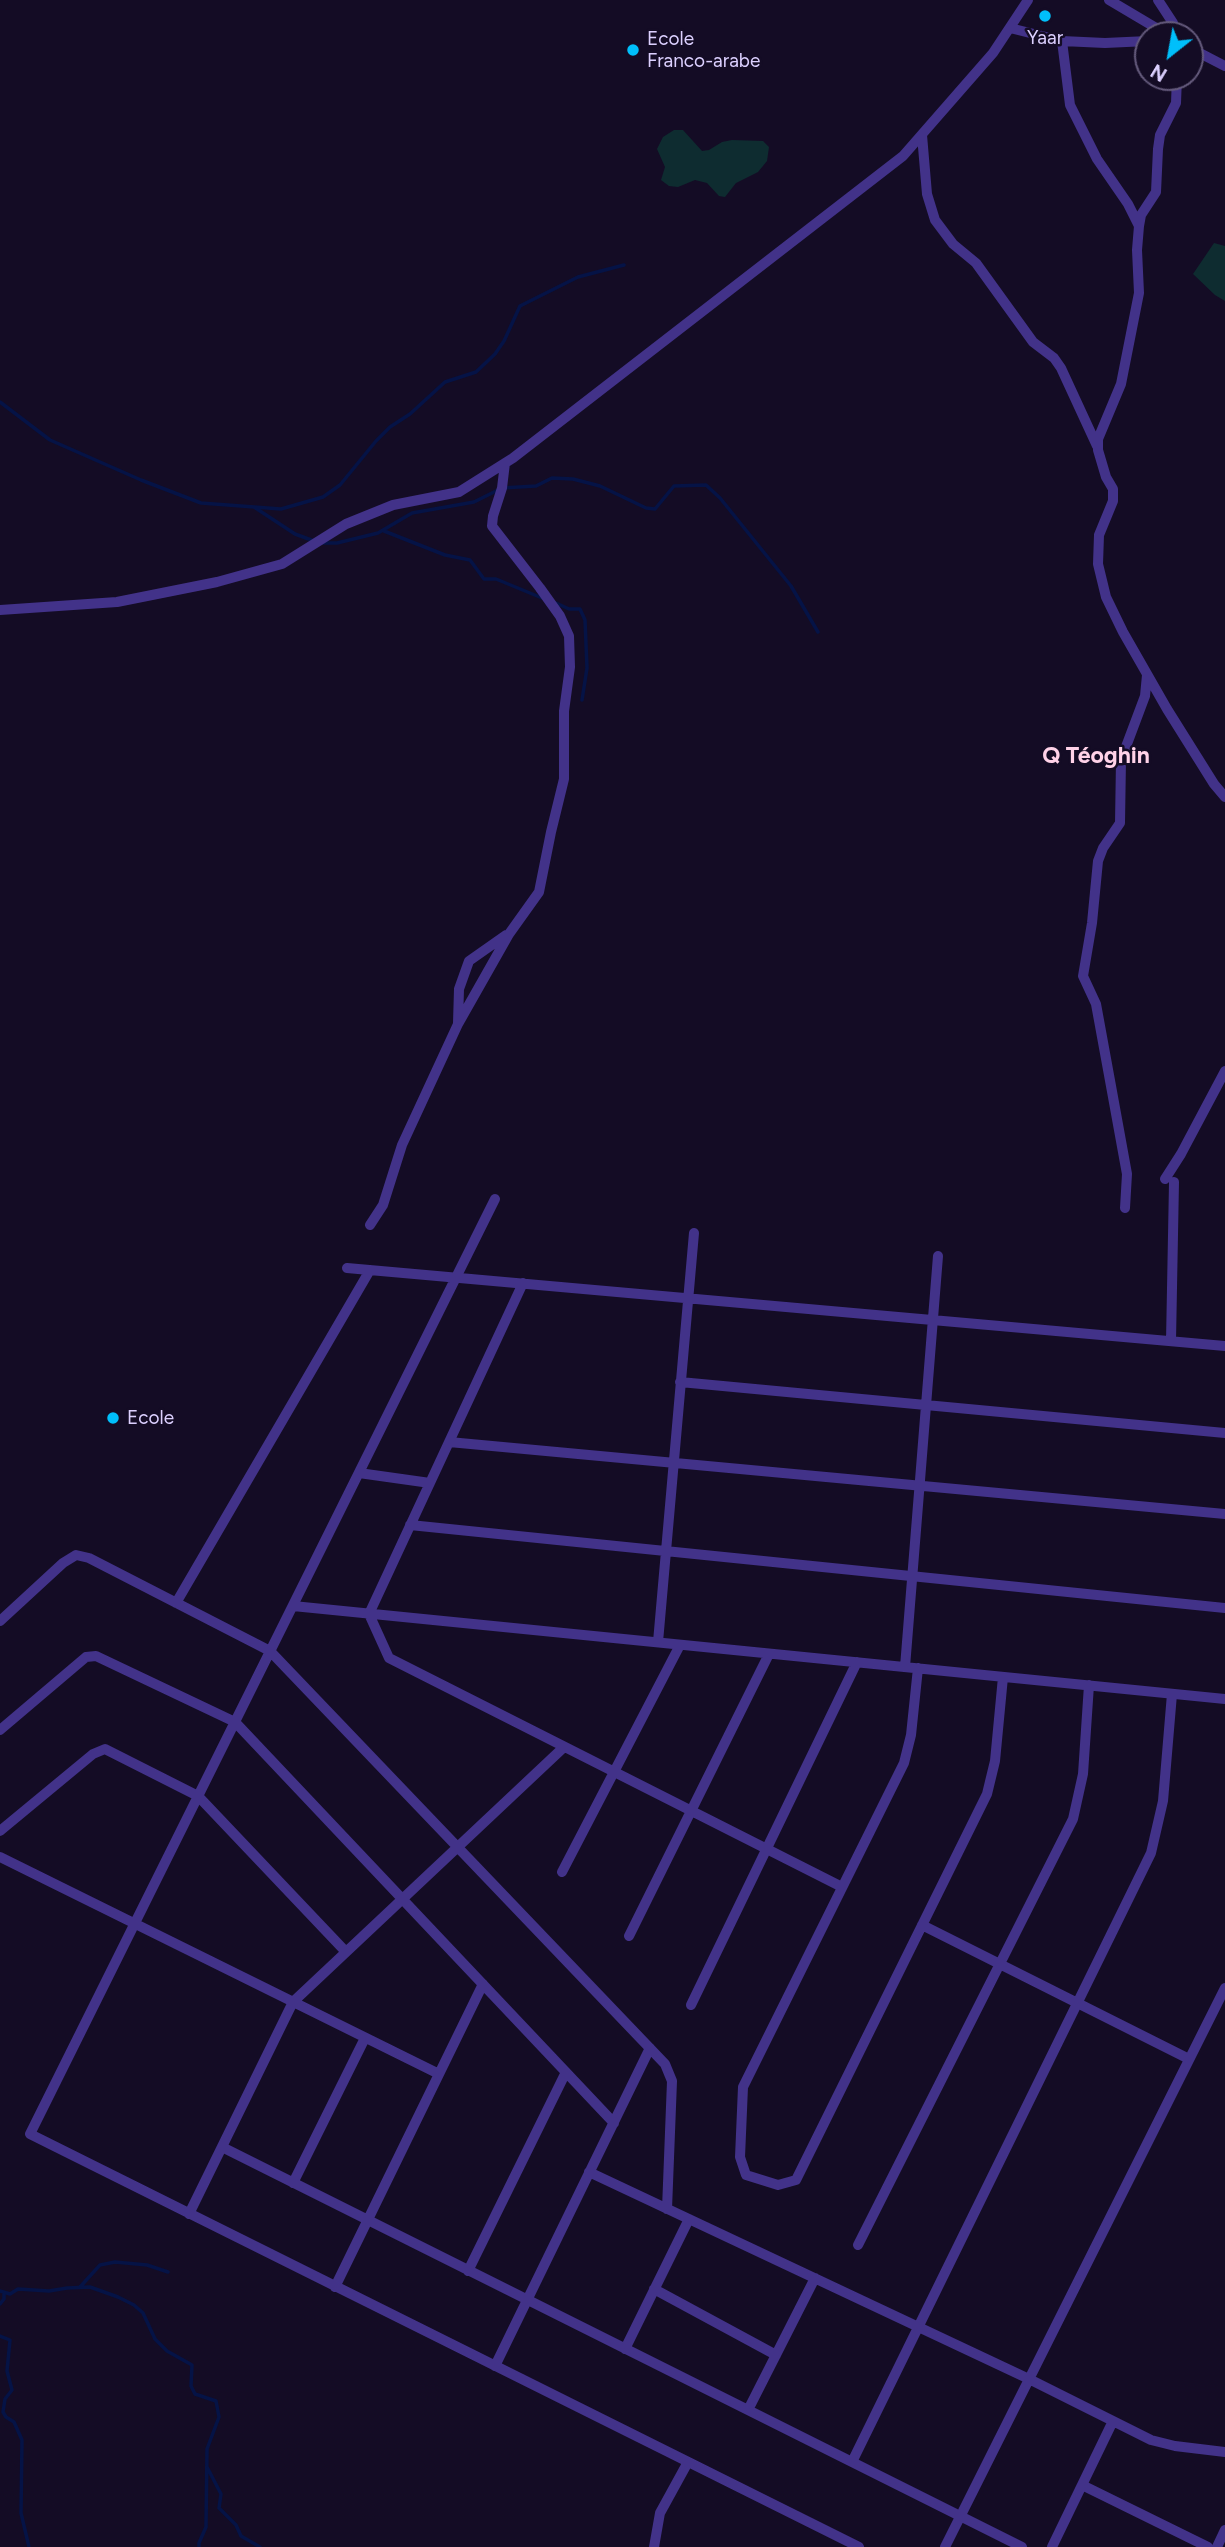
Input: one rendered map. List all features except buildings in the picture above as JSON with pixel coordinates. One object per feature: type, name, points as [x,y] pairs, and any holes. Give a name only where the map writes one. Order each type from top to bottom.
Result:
[{"type":"street","points":[[0,610],[117,602],[217,582],[282,564],[346,524],[393,505],[459,492],[505,463],[904,156],[993,53],[1028,0]]},
{"type":"street","points":[[1109,0],[1144,21]]},
{"type":"street","points":[[1158,0],[1171,21]]},
{"type":"street","points":[[1010,28],[1062,41],[1134,42]]},
{"type":"street","points":[[1062,41],[1070,105],[1097,159],[1128,204],[1139,226]]},
{"type":"street","points":[[1204,55],[1225,66]]},
{"type":"street","points":[[1098,450],[1099,431],[1121,384],[1135,320],[1139,293],[1139,226],[1141,215],[1156,192],[1157,149],[1160,135],[1176,103],[1176,91]]},
{"type":"street","points":[[922,135],[927,194],[935,220],[953,244],[976,263],[1033,342],[1054,358],[1061,368],[1113,489],[1113,501],[1099,535],[1098,564],[1106,597],[1147,673],[1207,773],[1225,797]]},
{"type":"street","points":[[370,1225],[383,1205],[402,1145],[458,1024],[509,934],[539,892],[564,779],[564,711],[570,667],[569,636],[560,616],[492,526],[492,516],[502,488],[505,463]]},
{"type":"street","points":[[1125,1208],[1127,1174],[1096,1004],[1083,976],[1098,861],[1119,823],[1121,760],[1145,696],[1147,673]]},
{"type":"street","points":[[458,1024],[459,989],[469,961],[509,934]]},
{"type":"street","points":[[1171,1341],[1170,1181],[1181,1154],[1225,1071]]},
{"type":"street","points":[[495,1199],[30,2134],[859,2547]]},
{"type":"street","points":[[658,1642],[694,1233]]},
{"type":"street","points":[[905,1667],[938,1256]]},
{"type":"street","points":[[347,1268],[1225,1346]]},
{"type":"street","points":[[176,1603],[370,1270]]},
{"type":"street","points":[[523,1283],[369,1614],[389,1658],[842,1887]]},
{"type":"street","points":[[680,1381],[1225,1433]]},
{"type":"street","points":[[449,1441],[1225,1514]]},
{"type":"street","points":[[359,1473],[430,1483]]},
{"type":"street","points":[[410,1525],[1225,1608]]},
{"type":"street","points":[[0,1622],[63,1563],[76,1555],[89,1558],[270,1651],[666,2064],[672,2081],[667,2209]]},
{"type":"street","points":[[293,1606],[1225,1699]]},
{"type":"street","points":[[562,1872],[680,1644]]},
{"type":"street","points":[[629,1936],[769,1654]]},
{"type":"street","points":[[0,1730],[86,1657],[96,1656],[235,1722],[614,2123]]},
{"type":"street","points":[[691,2005],[857,1662]]},
{"type":"street","points":[[918,1668],[911,1735],[904,1763],[743,2087],[740,2157],[746,2175],[778,2185],[796,2180],[987,1794],[995,1761],[1003,1677]]},
{"type":"street","points":[[858,2245],[1073,1819],[1083,1774],[1090,1685]]},
{"type":"street","points":[[852,2462],[1150,1853],[1163,1801],[1172,1694]]},
{"type":"street","points":[[189,2214],[293,2002],[564,1747]]},
{"type":"street","points":[[0,1831],[93,1754],[105,1749],[198,1796],[346,1952]]},
{"type":"street","points":[[0,1857],[439,2074]]},
{"type":"street","points":[[922,1925],[1189,2059]]},
{"type":"street","points":[[335,2287],[483,1984]]},
{"type":"street","points":[[945,2547],[1189,2059],[1220,2008],[1225,1988]]},
{"type":"street","points":[[293,2183],[365,2038]]},
{"type":"street","points":[[495,2366],[650,2048]]},
{"type":"street","points":[[468,2271],[566,2072]]},
{"type":"street","points":[[222,2147],[1022,2547]]},
{"type":"street","points":[[589,2172],[1029,2379],[1151,2440],[1225,2452]]},
{"type":"street","points":[[625,2349],[689,2219]]},
{"type":"street","points":[[748,2410],[815,2278]]},
{"type":"street","points":[[654,2289],[776,2355]]},
{"type":"street","points":[[1052,2547],[1113,2421]]},
{"type":"street","points":[[654,2547],[660,2513],[688,2462]]},
{"type":"street","points":[[1082,2486],[1208,2547]]},
{"type":"street","points":[[1217,2547],[1225,2530]]},
{"type":"green space","points":[[674,130],[683,130],[702,151],[732,140],[763,141],[769,147],[767,161],[758,172],[736,183],[725,197],[719,196],[707,183],[695,180],[678,187],[669,186],[661,180],[665,167],[657,149],[663,137]]},
{"type":"green space","points":[[1214,243],[1225,246],[1225,301],[1193,274]]},
{"type":"waterway","points":[[0,402],[50,440],[201,503],[281,509],[323,497],[340,485],[390,427],[410,414],[445,382],[476,372],[504,341],[520,306],[578,277],[624,265]]},
{"type":"waterway","points":[[322,543],[337,543],[378,533],[412,513],[474,502],[502,488],[536,486],[552,478],[573,479],[600,486],[646,508],[655,509],[674,486],[706,485],[720,498],[791,586],[818,632]]},
{"type":"waterway","points":[[254,507],[295,534],[314,541]]},
{"type":"waterway","points":[[384,531],[445,555],[470,560],[484,579],[496,579],[542,598]]},
{"type":"waterway","points":[[556,603],[569,609],[580,609],[585,620],[587,668],[582,700]]},
{"type":"waterway","points":[[80,2287],[100,2265],[115,2262],[147,2265],[168,2272]]},
{"type":"waterway","points":[[0,2291],[10,2294],[18,2289],[49,2291],[90,2287],[118,2297],[143,2313],[155,2339],[167,2351],[192,2365],[191,2386],[195,2394],[216,2401],[219,2417],[207,2449],[206,2527],[199,2547]]},
{"type":"waterway","points":[[0,2304],[4,2294]]},
{"type":"waterway","points":[[0,2336],[10,2340],[7,2371],[12,2390],[5,2399],[3,2412],[14,2422],[22,2440],[21,2513],[29,2547]]},
{"type":"waterway","points":[[207,2467],[221,2494],[219,2508],[236,2525],[241,2536],[260,2547]]},
{"type":"place","name":"Yaar","points":[[1045,16]]},
{"type":"place","name":"Ecole Franco-arabe","points":[[633,50]]},
{"type":"place","name":"Ecole","points":[[113,1418]]},
{"type":"district","name":"Q Téoghin","points":[[1096,756]]}]
